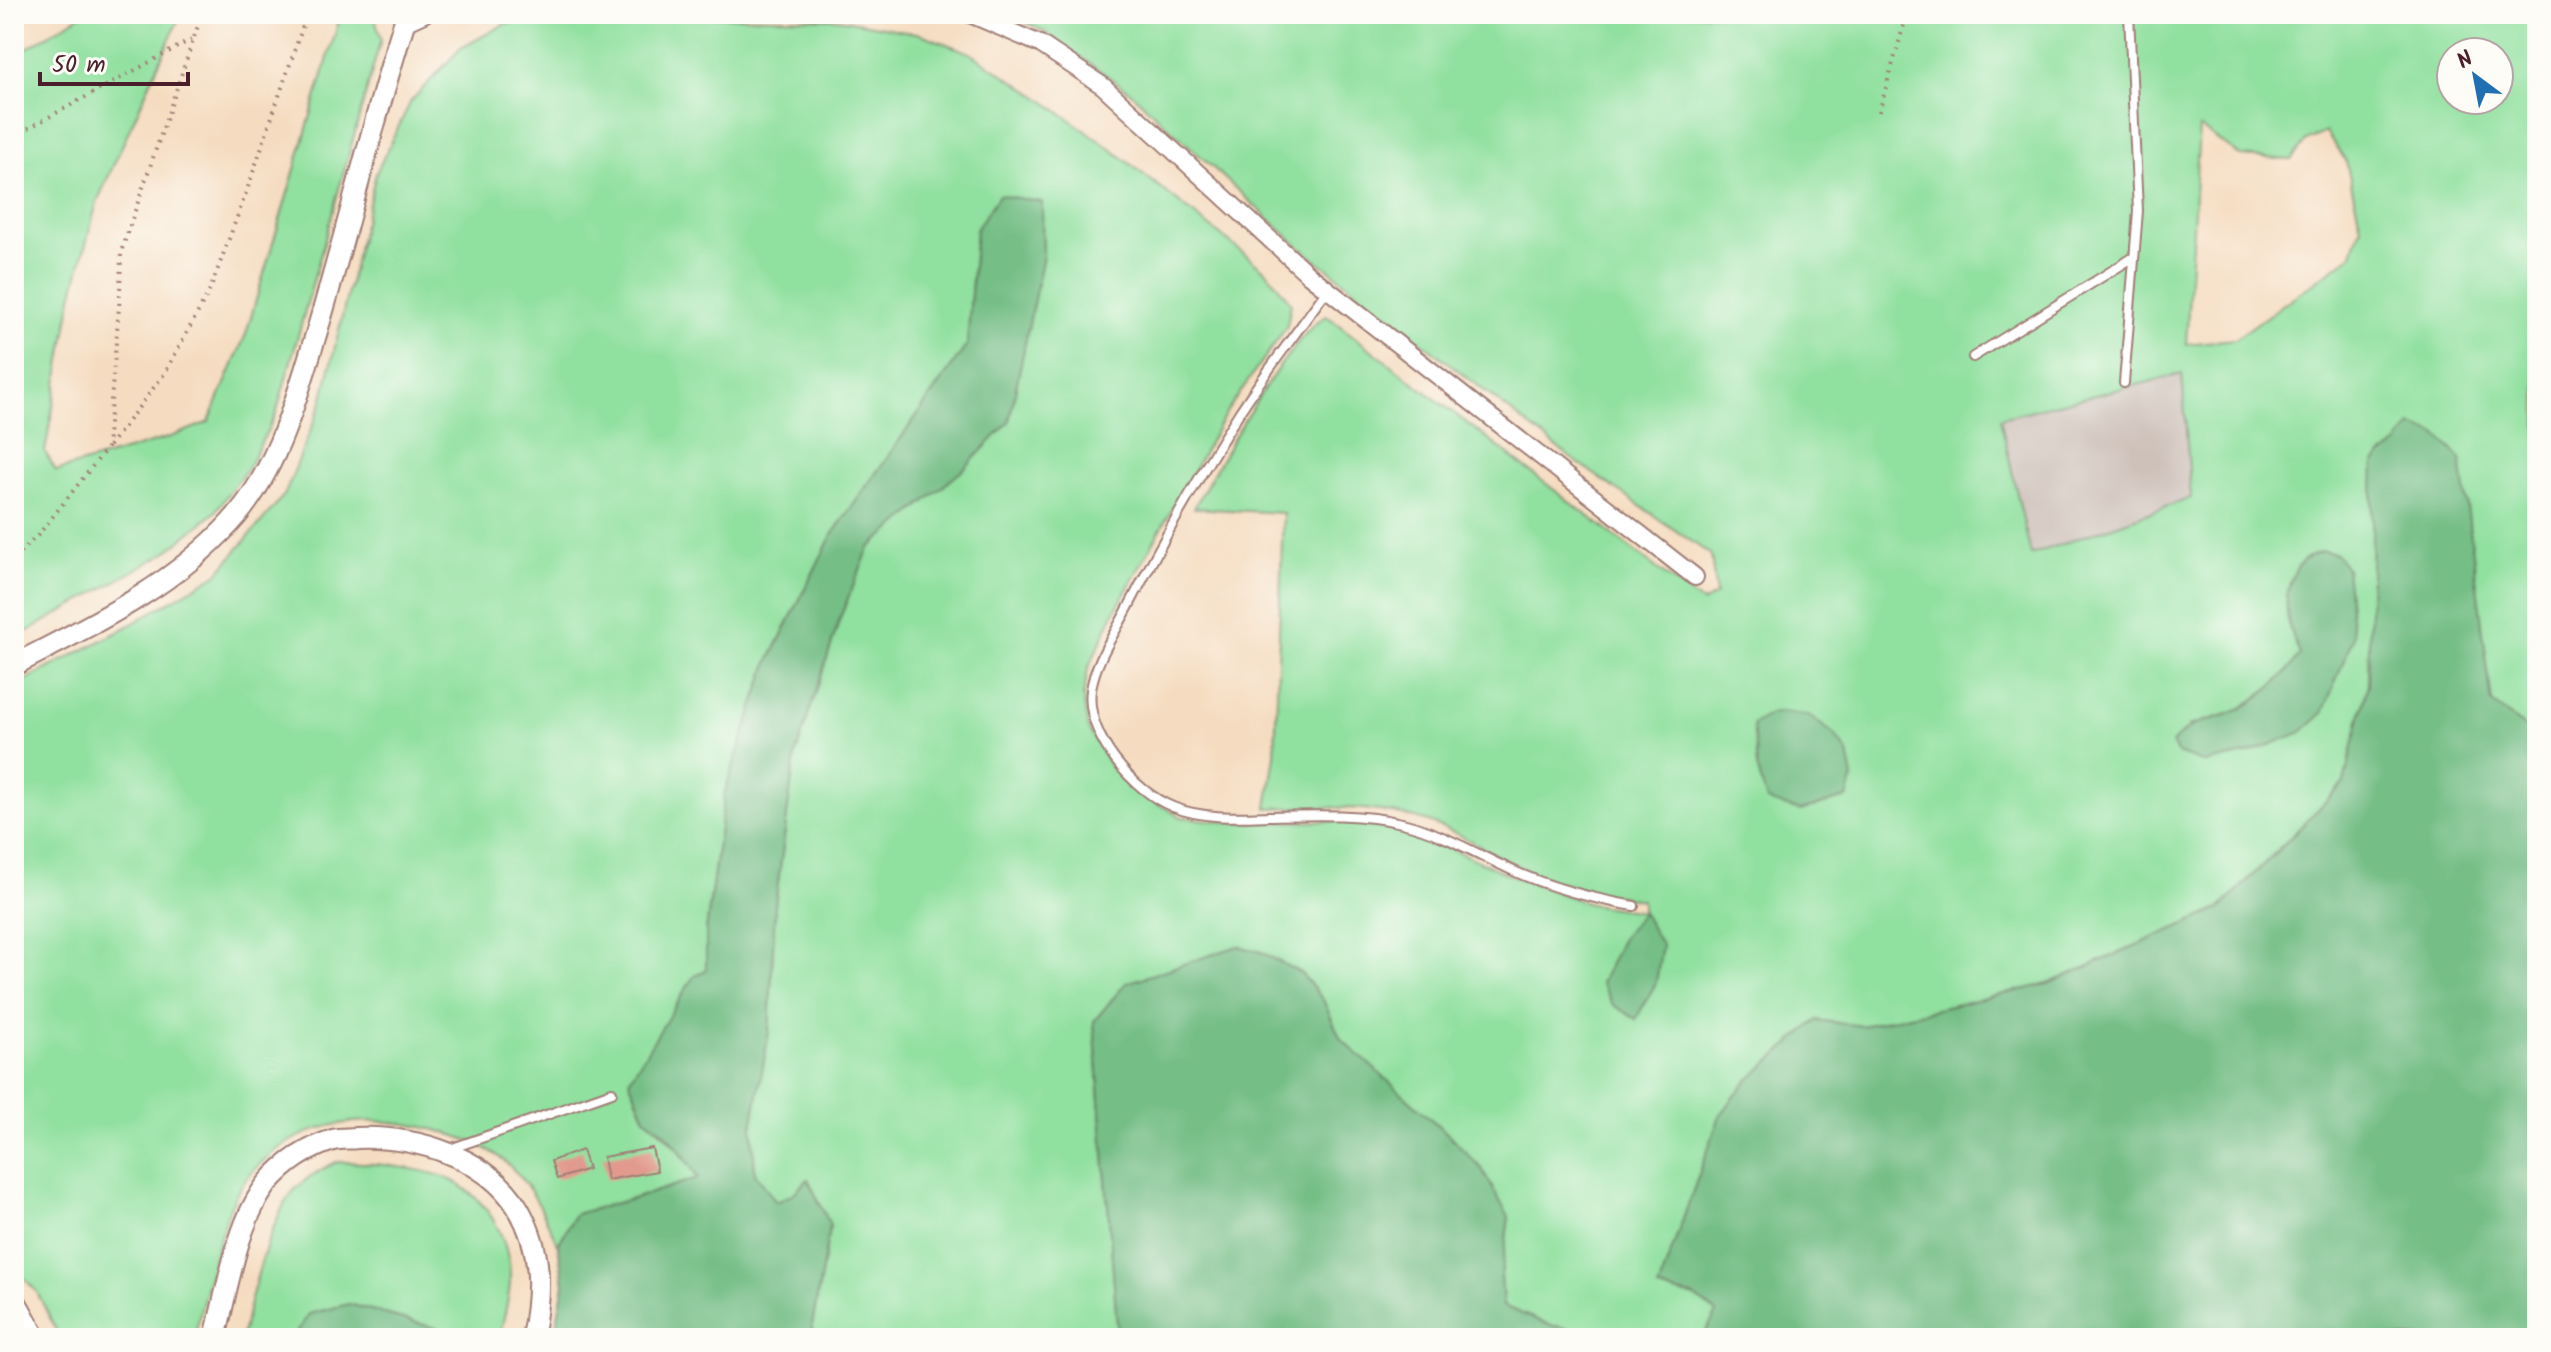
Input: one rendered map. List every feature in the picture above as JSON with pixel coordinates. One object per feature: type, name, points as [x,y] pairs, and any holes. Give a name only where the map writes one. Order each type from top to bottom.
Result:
[{"type":"street","points":[[14,665],[156,587],[187,564],[233,521],[263,474],[287,427],[326,302],[405,17],[424,14]]},
{"type":"street","points":[[970,14],[1040,44],[1103,86],[1327,289],[1695,577]]},
{"type":"street","points":[[215,1338],[249,1217],[266,1186],[283,1167],[309,1150],[336,1139],[413,1142],[479,1169],[500,1186],[518,1208],[533,1246],[540,1282],[532,1338]]},
{"type":"street","points":[[14,1299],[36,1338]]},
{"type":"lane","points":[[2124,383],[2138,211],[2129,14]]},
{"type":"lane","points":[[1973,357],[2134,257]]},
{"type":"lane","points":[[1327,289],[1240,412],[1151,562],[1097,668],[1091,691],[1093,715],[1100,738],[1120,766],[1149,793],[1173,807],[1232,817],[1359,816],[1403,823],[1448,838],[1561,889],[1634,906]]},
{"type":"lane","points":[[441,1152],[612,1092]]},
{"type":"path","points":[[107,448],[121,252],[202,14]]},
{"type":"path","points":[[14,558],[39,534],[165,373],[210,290],[307,14]]},
{"type":"path","points":[[1879,112],[1907,14]]},
{"type":"path","points":[[14,136],[194,38]]},
{"type":"shaded area","points":[[2183,374],[2191,498],[2031,555],[2000,418]]},
{"type":"green space","points":[[83,14],[181,14],[97,202],[72,297],[45,452],[56,471],[168,438],[209,422],[246,334],[341,14],[374,14],[381,39],[276,414],[249,466],[214,513],[165,553],[14,639],[14,56]]},
{"type":"green space","points":[[559,14],[839,19],[921,34],[970,53],[1039,97],[1119,155],[1267,272],[1291,303],[1287,326],[1227,411],[1115,611],[1088,669],[1083,697],[1088,729],[1110,765],[1143,795],[1181,817],[1236,823],[1345,821],[1417,833],[1507,874],[1589,904],[1642,912],[1642,900],[1549,879],[1424,821],[1390,812],[1355,808],[1267,808],[1275,756],[1283,513],[1194,508],[1274,374],[1311,328],[1327,316],[1702,603],[1716,595],[1711,555],[1568,456],[1300,247],[1129,91],[1045,32],[1009,14],[2537,14],[2537,736],[2492,704],[2472,551],[2411,426],[2398,443],[2374,463],[2368,684],[2344,783],[2219,909],[2048,984],[1861,1026],[1817,1020],[1745,1083],[1720,1116],[1658,1289],[1693,1296],[1718,1313],[1702,1338],[1619,1338],[1549,1325],[1503,1306],[1501,1275],[1509,1217],[1450,1136],[1340,1039],[1323,1000],[1302,974],[1261,952],[1238,946],[1126,983],[1094,1021],[1118,1338],[816,1338],[812,1326],[830,1225],[793,1194],[776,1203],[755,1173],[752,1127],[769,1032],[775,905],[795,756],[841,615],[869,548],[964,469],[1043,256],[1041,202],[976,229],[967,345],[832,535],[768,663],[725,791],[706,931],[706,971],[694,976],[665,1026],[645,1118],[674,1145],[698,1178],[575,1214],[558,1245],[542,1210],[521,1177],[487,1149],[453,1135],[409,1124],[356,1122],[331,1126],[307,1133],[284,1145],[263,1161],[244,1182],[235,1196],[221,1235],[194,1338],[60,1338],[37,1292],[14,1267],[14,686],[116,633],[217,574],[285,494],[322,402],[376,173],[411,101],[461,48],[505,24]],"holes":[[[2199,127],[2241,156],[2291,160],[2306,141],[2326,132],[2346,161],[2361,227],[2351,256],[2235,339],[2186,344]],[[2182,374],[2191,498],[2031,555],[2000,418]],[[2300,656],[2323,713],[2188,726],[2235,712],[2281,681]]]},
{"type":"green space","points":[[999,195],[1042,202],[1043,256],[1009,422],[964,469],[869,548],[841,615],[795,756],[775,905],[769,1032],[752,1127],[755,1173],[776,1202],[793,1194],[808,1179],[830,1225],[812,1325],[816,1338],[554,1338],[564,1284],[558,1245],[575,1214],[698,1178],[666,1134],[645,1118],[629,1080],[694,976],[706,971],[706,931],[725,791],[768,663],[832,535],[967,345],[976,229]]},
{"type":"green space","points":[[2411,426],[2437,434],[2461,459],[2492,703],[2537,736],[2537,1338],[1702,1338],[1717,1313],[1693,1296],[1658,1289],[1720,1116],[1745,1083],[1817,1020],[1862,1026],[2048,984],[2220,909],[2344,783],[2368,684],[2374,463],[2398,443]]},
{"type":"green space","points":[[2324,551],[2336,554],[2346,568],[2353,637],[2323,713],[2302,732],[2250,753],[2205,763],[2177,753],[2172,743],[2187,729],[2252,702],[2278,680],[2300,655],[2289,625],[2288,590],[2304,560]]},
{"type":"green space","points":[[1782,712],[1809,716],[1834,734],[1848,753],[1853,778],[1847,798],[1800,811],[1767,801],[1757,767],[1753,724],[1770,714]]},
{"type":"green space","points":[[1642,912],[1662,946],[1656,983],[1636,1019],[1613,1005],[1601,983],[1621,940]]},
{"type":"green space","points":[[1238,946],[1261,952],[1302,974],[1323,1000],[1341,1039],[1450,1136],[1482,1169],[1509,1217],[1501,1275],[1503,1306],[1549,1325],[1619,1338],[1118,1338],[1094,1021],[1126,983]]},
{"type":"green space","points":[[337,1162],[413,1169],[442,1176],[478,1200],[496,1224],[507,1252],[510,1283],[499,1338],[471,1338],[349,1304],[309,1314],[292,1338],[241,1338],[265,1251],[285,1203],[308,1178]]},
{"type":"green space","points":[[349,1304],[471,1338],[292,1338],[309,1314]]},
{"type":"building","points":[[652,1148],[657,1171],[607,1180],[603,1157]]},
{"type":"building","points":[[582,1150],[588,1169],[557,1179],[551,1161]]}]
